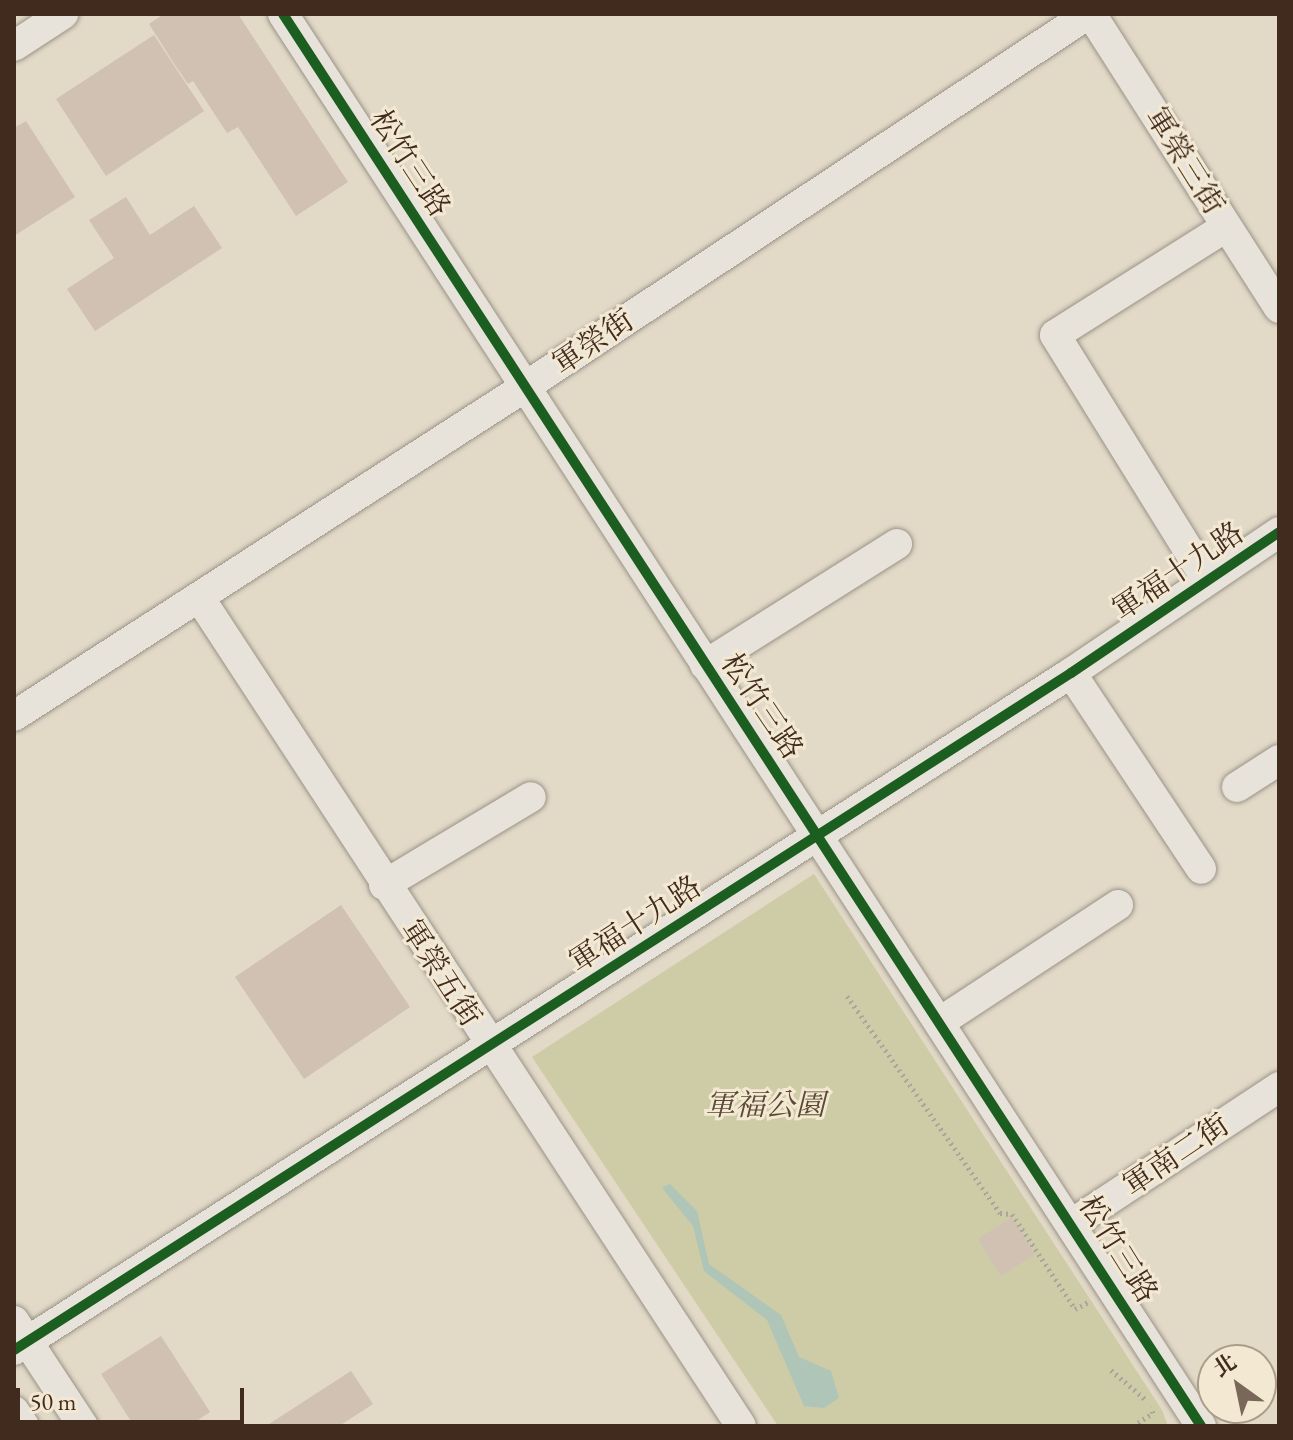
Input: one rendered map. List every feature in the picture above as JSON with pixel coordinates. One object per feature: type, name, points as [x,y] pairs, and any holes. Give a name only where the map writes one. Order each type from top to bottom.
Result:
[{"type":"street","points":[[14,46],[63,14]]},
{"type":"street","name":"松竹三路","points":[[283,14],[528,385],[705,665],[820,835],[1073,1223],[1201,1426]]},
{"type":"street","name":"軍榮街","points":[[14,716],[528,385],[1090,14]]},
{"type":"street","name":"軍榮三街","points":[[1090,14],[1279,308]]},
{"type":"street","points":[[1207,580],[1055,335],[1226,227]]},
{"type":"street","name":"軍福十九路","points":[[19,1338],[489,1047],[1071,673],[1279,532]]},
{"type":"street","points":[[705,665],[897,544]]},
{"type":"street","name":"軍榮五街","points":[[199,597],[489,1047],[741,1426]]},
{"type":"street","points":[[1071,673],[1201,869]]},
{"type":"street","points":[[1237,787],[1279,760]]},
{"type":"street","points":[[384,885],[531,797]]},
{"type":"street","points":[[940,1022],[1118,905]]},
{"type":"street","name":"軍南二街","points":[[1073,1223],[1279,1087]]},
{"type":"street","points":[[19,1338],[83,1426]]},
{"type":"street","points":[[14,1411],[24,1426]]},
{"type":"path","points":[[847,996],[1000,1213],[1012,1214],[1075,1309],[1090,1301]]},
{"type":"path","points":[[1111,1370],[1153,1413],[1133,1426]]},
{"type":"green space","name":"軍福公園","points":[[814,874],[1162,1410],[1168,1426],[778,1426],[532,1057]]},
{"type":"shaded area","points":[[670,1184],[697,1211],[709,1264],[781,1315],[799,1357],[831,1371],[839,1398],[824,1408],[804,1406],[767,1320],[704,1271],[693,1226],[662,1188]]},
{"type":"building","points":[[164,14],[238,14],[348,182],[296,216],[238,127],[227,133],[193,81],[188,84],[175,65],[149,24]]},
{"type":"building","points":[[154,35],[204,111],[106,176],[56,99]]},
{"type":"building","points":[[26,121],[75,197],[14,236],[14,128]]},
{"type":"building","points":[[126,197],[150,235],[194,206],[222,248],[95,331],[67,289],[114,258],[89,220]]},
{"type":"building","points":[[341,905],[410,1007],[304,1079],[235,977]]},
{"type":"building","points":[[1012,1217],[1035,1254],[1001,1276],[978,1239]]},
{"type":"building","points":[[161,1336],[210,1412],[189,1426],[134,1426],[101,1374]]},
{"type":"building","points":[[351,1371],[373,1404],[339,1426],[266,1426]]},
{"type":"cycle path","points":[[283,14],[1201,1426]]},
{"type":"cycle path","points":[[14,1350],[1071,673],[1279,532]]}]
